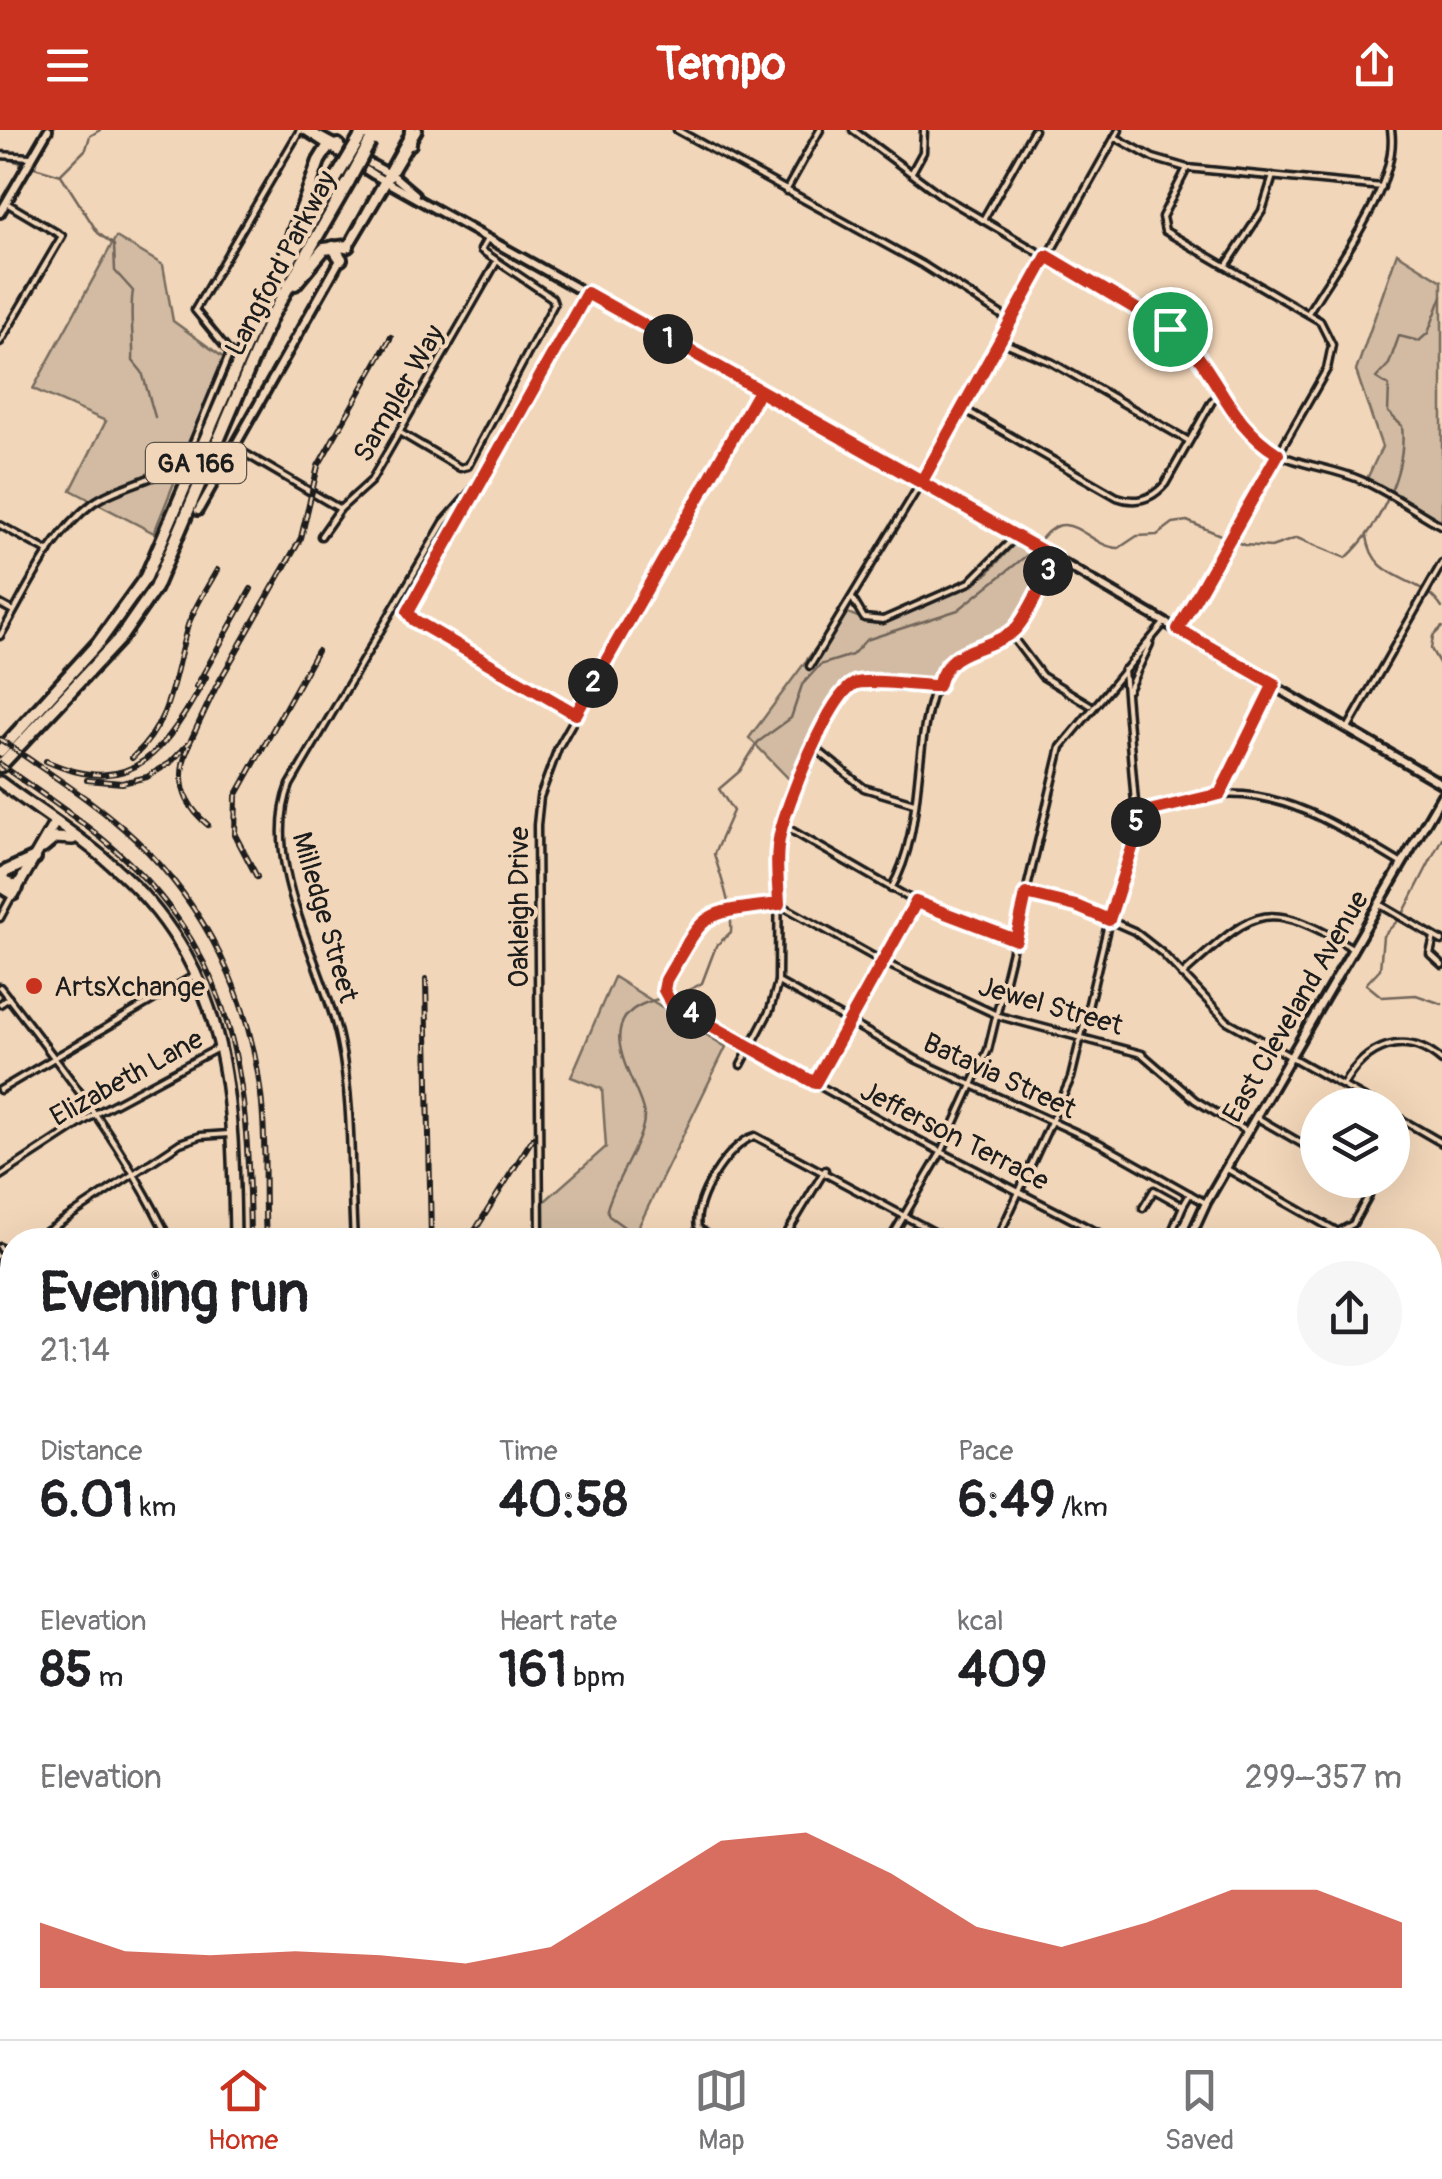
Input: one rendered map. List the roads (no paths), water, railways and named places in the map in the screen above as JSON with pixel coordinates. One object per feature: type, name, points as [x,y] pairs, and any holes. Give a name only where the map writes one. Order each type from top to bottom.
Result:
[{"type":"highway","name":"Langford Parkway","points":[[0,766],[121,637],[156,588],[271,317],[365,136],[378,130]]},
{"type":"highway","points":[[410,144],[413,130]]},
{"type":"highway","points":[[258,317],[333,143]]},
{"type":"highway","name":"Langford Parkway","points":[[0,751],[99,642],[146,577],[258,317],[344,178]]},
{"type":"highway","points":[[271,317],[315,257],[333,247],[348,246]]},
{"type":"highway","points":[[333,247],[341,259]]},
{"type":"highway","points":[[15,891],[0,876],[37,854]]},
{"type":"highway","points":[[0,886],[15,891]]},
{"type":"main road","points":[[0,213],[48,130]]},
{"type":"main road","points":[[304,130],[333,143],[488,237],[922,481],[1442,784]]},
{"type":"main road","points":[[198,511],[413,130]]},
{"type":"main road","points":[[387,178],[410,144]]},
{"type":"main road","points":[[0,782],[123,875],[155,910],[196,974],[222,1046],[234,1134],[235,1228]]},
{"type":"main road","name":"East Cleveland Avenue","points":[[1195,1228],[1442,795]]},
{"type":"main road","points":[[31,806],[43,829],[37,854]]},
{"type":"main road","points":[[15,891],[55,822]]},
{"type":"main road","points":[[37,854],[61,836],[82,841]]},
{"type":"street","points":[[0,636],[70,523],[97,499],[185,458],[230,352],[195,310],[304,130]]},
{"type":"street","points":[[676,130],[923,265],[1011,321]]},
{"type":"street","points":[[785,192],[820,130]]},
{"type":"street","points":[[852,130],[910,174],[983,220],[1174,332],[1200,359],[1244,428],[1278,454],[1366,482],[1442,526]]},
{"type":"street","points":[[910,174],[923,152],[924,130]]},
{"type":"street","points":[[983,220],[1034,130]]},
{"type":"street","points":[[810,666],[922,481],[1119,130]]},
{"type":"street","points":[[1308,313],[1382,187],[1392,152],[1391,130]]},
{"type":"street","points":[[1115,137],[1153,158],[1187,168],[1382,187]]},
{"type":"street","points":[[0,155],[32,158]]},
{"type":"street","points":[[1178,629],[1331,358],[1328,332],[1308,313],[1162,227],[1162,216],[1187,168]]},
{"type":"street","points":[[1226,266],[1262,211],[1273,176]]},
{"type":"street","points":[[0,342],[62,236],[6,203]]},
{"type":"street","points":[[398,432],[464,468],[500,410],[554,302],[481,250],[488,237]]},
{"type":"street","name":"Sampler Way","points":[[321,536],[340,509],[370,481],[497,261]]},
{"type":"street","name":"Milledge Street","points":[[576,714],[414,620],[408,612],[587,293]]},
{"type":"street","points":[[1000,341],[1051,362],[1189,441]]},
{"type":"street","name":"Oakleigh Drive","points":[[540,1228],[536,825],[548,770],[759,391]]},
{"type":"street","points":[[962,408],[1117,497],[1142,499],[1165,484],[1220,394]]},
{"type":"street","points":[[234,448],[340,509]]},
{"type":"street","name":"Milledge Street","points":[[353,1228],[340,1040],[283,858],[281,814],[290,786],[405,586],[444,522],[480,481]]},
{"type":"street","points":[[0,525],[49,552]]},
{"type":"street","points":[[852,598],[864,618],[883,620],[970,582],[1016,536]]},
{"type":"street","points":[[1055,558],[1014,632],[1014,639],[1042,676],[1091,705]]},
{"type":"street","points":[[1348,728],[1442,564]]},
{"type":"street","points":[[0,604],[14,612]]},
{"type":"street","points":[[897,1228],[942,1151],[974,1085],[999,1016],[1058,754],[1091,705],[1165,622]]},
{"type":"street","points":[[892,889],[908,858],[914,803],[943,669],[954,657],[1014,632]]},
{"type":"street","points":[[1128,690],[1153,638]]},
{"type":"street","points":[[1003,1228],[1053,1121],[1083,1037],[1109,920],[1134,842],[1136,814],[1124,670]]},
{"type":"street","points":[[741,1065],[778,982],[776,854],[782,825],[830,711],[855,684],[872,680],[901,687],[938,686]]},
{"type":"street","points":[[1220,794],[1274,684]]},
{"type":"street","points":[[815,748],[864,788],[914,803]]},
{"type":"street","points":[[1136,814],[1220,794],[1257,797],[1302,810],[1402,864]]},
{"type":"street","points":[[782,825],[916,902],[1016,940]]},
{"type":"street","points":[[0,918],[15,891]]},
{"type":"street","points":[[1026,894],[1076,906],[1148,940],[1228,1021],[1348,1088]]},
{"type":"street","points":[[815,1083],[916,902]]},
{"type":"street","name":"Jewel Street","points":[[779,904],[882,962],[999,1016],[1142,1054],[1195,1100],[1248,1132]]},
{"type":"street","name":"Jefferson Terrace","points":[[779,904],[707,916],[664,985],[671,1003],[1090,1228]]},
{"type":"street","points":[[1379,904],[1442,942]]},
{"type":"street","points":[[1182,975],[1236,929],[1263,915],[1300,919],[1354,949]]},
{"type":"street","points":[[1434,937],[1430,954],[1442,965]]},
{"type":"street","points":[[0,1090],[196,974]]},
{"type":"street","name":"Batavia Street","points":[[778,982],[1206,1203]]},
{"type":"street","points":[[0,987],[55,1054],[132,1174],[161,1228]]},
{"type":"street","points":[[0,1004],[9,998]]},
{"type":"street","name":"Elizabeth Lane","points":[[0,1176],[95,1114],[222,1046]]},
{"type":"street","points":[[1343,1085],[1359,1060],[1380,1046],[1418,1046],[1442,1061]]},
{"type":"street","points":[[1256,1118],[1300,1142]]},
{"type":"street","points":[[1410,1124],[1442,1142]]},
{"type":"street","points":[[52,1228],[188,1139],[234,1134]]},
{"type":"street","points":[[698,1228],[697,1214],[715,1176],[748,1138],[766,1138],[927,1228]]},
{"type":"street","points":[[1226,1169],[1333,1228]]},
{"type":"street","points":[[790,1228],[825,1170]]},
{"type":"street","points":[[1144,1208],[1154,1190],[1183,1206]]},
{"type":"street","points":[[1174,1227],[1190,1194]]},
{"type":"street","points":[[1346,1228],[1353,1224],[1367,1198]]},
{"type":"waterway","points":[[61,174],[86,149],[90,136],[100,130]]},
{"type":"waterway","points":[[1,157],[61,175],[98,233],[114,245],[115,271],[133,291],[133,361],[142,372],[155,417]]},
{"type":"waterway","points":[[1039,542],[1049,530],[1069,526],[1119,548],[1137,536],[1157,535],[1173,523],[1187,521],[1244,545],[1271,547],[1297,538],[1346,558],[1380,515],[1400,461],[1402,426],[1388,412],[1389,386],[1376,378],[1389,364],[1399,336],[1419,341],[1428,333],[1442,296]]},
{"type":"waterway","points":[[1367,536],[1378,563],[1422,589],[1442,608]]},
{"type":"waterway","points":[[626,1228],[609,1216],[607,1209],[640,1136],[644,1116],[623,1059],[620,1028],[628,1014],[643,1004],[702,983],[716,946],[731,932],[728,902],[714,854],[733,811],[719,789],[740,771],[758,742],[791,718],[802,685],[820,665],[852,655],[866,640],[958,610],[1031,552]]},
{"type":"waterway","points":[[1442,627],[1433,636],[1431,649],[1442,668]]},
{"type":"waterway","points":[[1442,838],[1402,916],[1383,936],[1380,969],[1366,984],[1382,997],[1416,995],[1442,1004]]},
{"type":"railway","points":[[87,780],[122,783],[147,777],[170,763],[190,742],[216,687],[301,538],[318,466],[391,337]]},
{"type":"railway","points":[[132,758],[146,744],[164,713],[188,625],[217,570]]},
{"type":"railway","points":[[196,687],[251,589]]},
{"type":"railway","points":[[257,877],[235,835],[236,796],[317,651]]},
{"type":"railway","points":[[46,761],[77,772],[103,775],[145,760],[177,725],[206,677]]},
{"type":"railway","points":[[0,739],[120,825],[160,865],[203,924],[235,989],[255,1059],[264,1131],[266,1228]]},
{"type":"railway","points":[[189,746],[182,769],[184,789],[192,808],[208,825]]},
{"type":"railway","points":[[0,764],[122,856],[162,898],[192,941],[214,986],[230,1033],[240,1081],[250,1228]]},
{"type":"railway","points":[[426,979],[431,1228]]},
{"type":"railway","points":[[477,1228],[533,1138]]},
{"type":"place","name":"ArtsXchange","points":[[34,986]]}]
